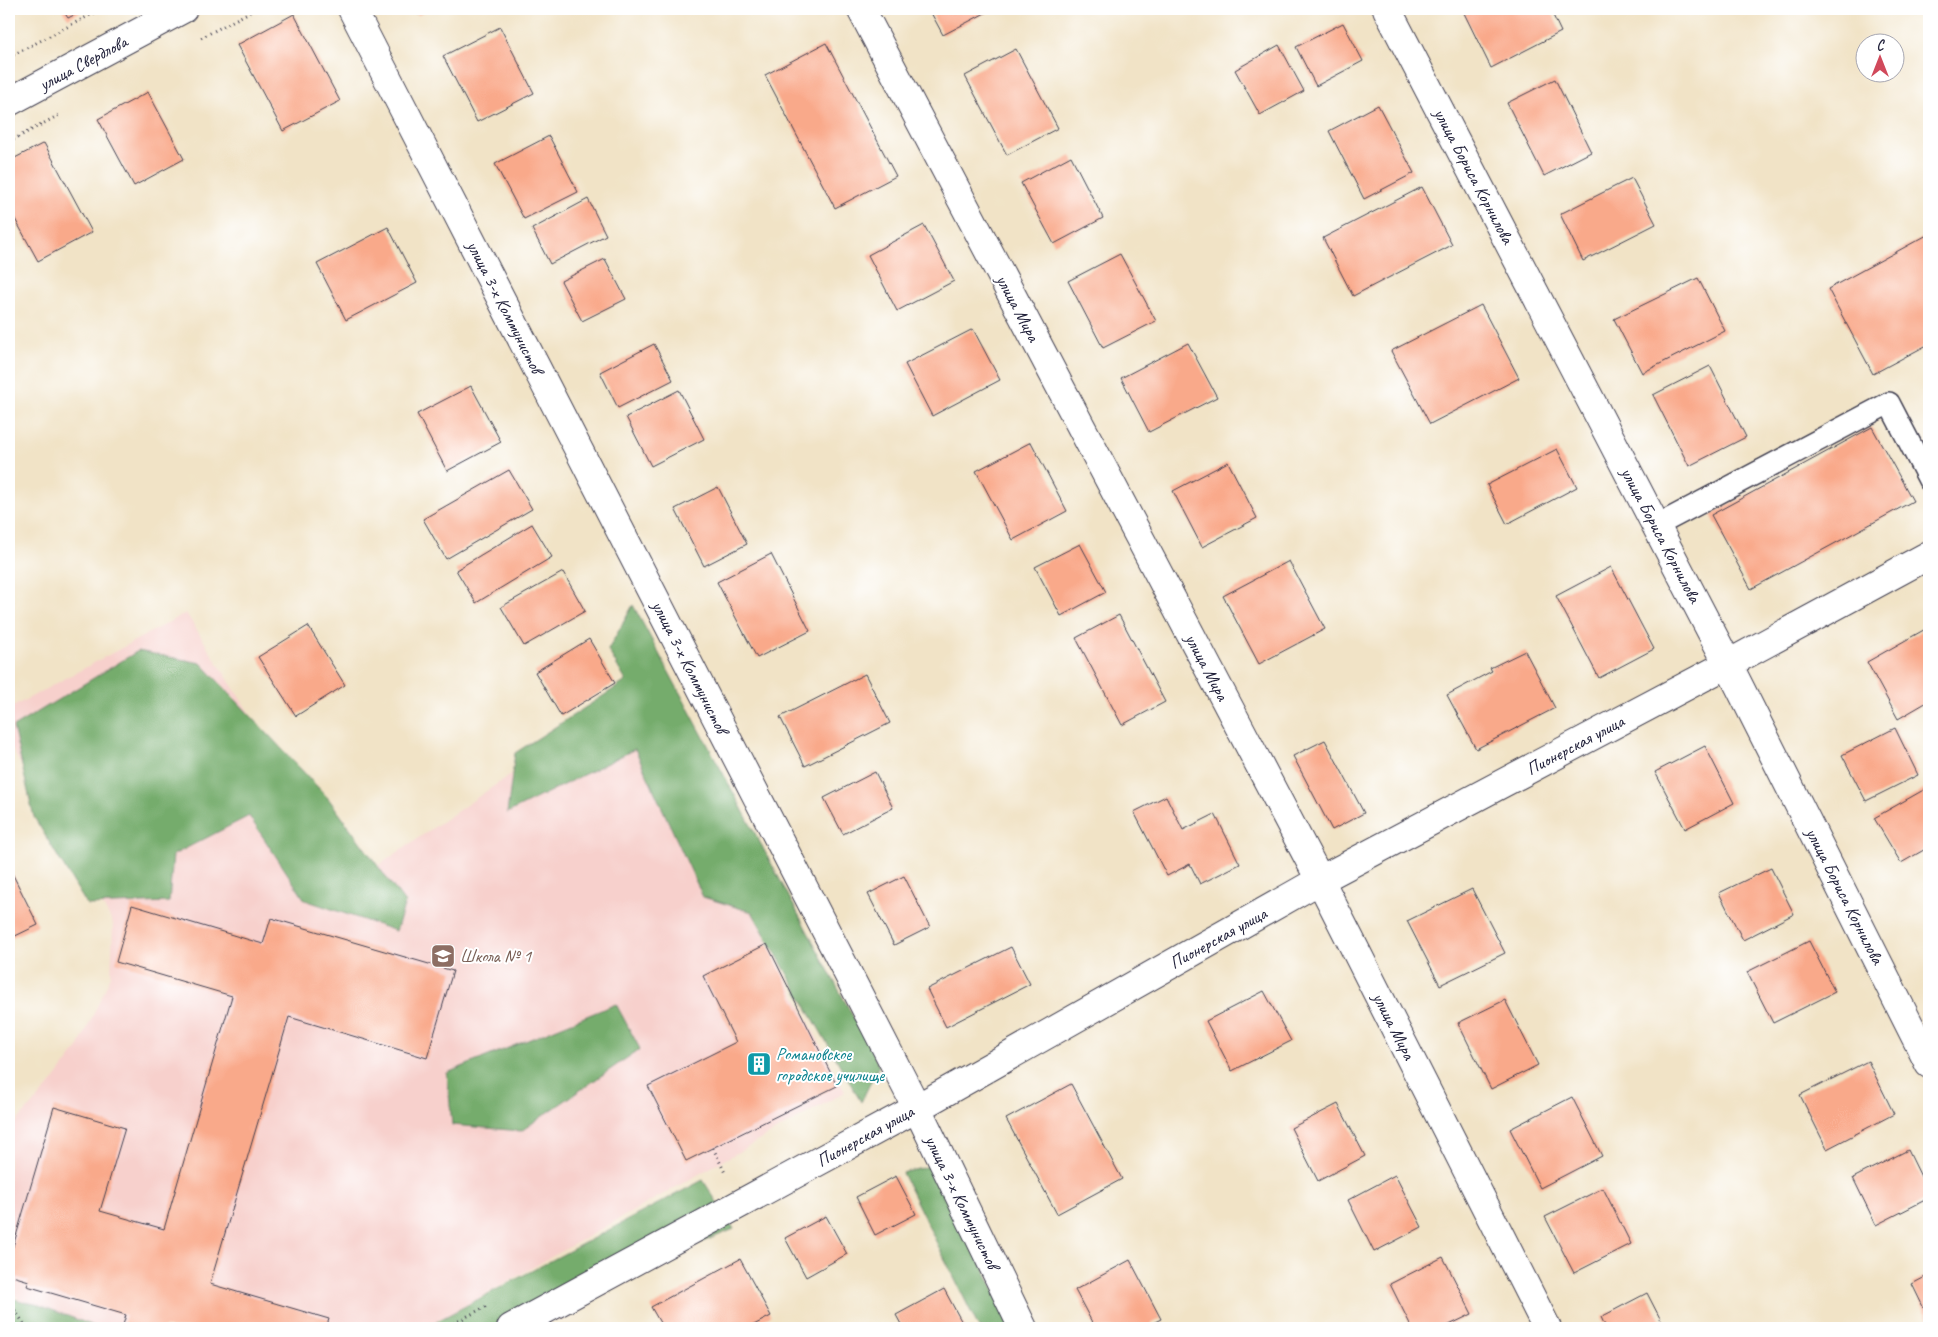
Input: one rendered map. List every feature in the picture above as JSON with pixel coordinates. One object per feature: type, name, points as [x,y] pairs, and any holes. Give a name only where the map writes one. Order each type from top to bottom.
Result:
[{"type":"street","name":"улица Свердлова","points":[[9,102],[183,9]]},
{"type":"street","name":"улица 3-х Коммунистов","points":[[352,9],[917,1108],[1023,1328]]},
{"type":"street","name":"улица Мира","points":[[861,9],[1320,880],[1547,1328]]},
{"type":"street","name":"улица Бориса Корнилова","points":[[1387,9],[1728,664],[1929,1064]]},
{"type":"street","name":"Пионерская улица","points":[[511,1328],[917,1108],[1320,880],[1728,664],[1929,555]]},
{"type":"lane","points":[[1656,526],[1889,403],[1929,480]]},
{"type":"path","points":[[9,57],[102,9]]},
{"type":"path","points":[[712,1148],[727,1178],[736,1173]]},
{"type":"path","points":[[9,1302],[26,1328]]},
{"type":"path","points":[[445,1328],[489,1305]]},
{"type":"shaded area","name":"Школа № 1","points":[[186,613],[356,881],[639,686],[775,929],[764,935],[845,1092],[425,1328],[33,1328],[9,1282],[9,1130],[51,1084],[78,1048],[111,976],[113,923],[9,744],[9,709]]},
{"type":"green space","points":[[633,605],[879,1065],[861,1102],[752,912],[703,897],[635,749],[507,813],[515,753],[626,681],[608,650]]},
{"type":"green space","points":[[138,651],[201,663],[328,798],[405,903],[396,931],[305,900],[249,816],[173,855],[169,902],[87,905],[34,817],[13,727]]},
{"type":"green space","points":[[616,1004],[640,1049],[521,1131],[452,1125],[447,1073]]},
{"type":"green space","points":[[934,1165],[1013,1328],[979,1328],[902,1173]]},
{"type":"green space","points":[[703,1180],[734,1229],[491,1328],[424,1328]]},
{"type":"green space","points":[[9,1298],[39,1305],[99,1328],[9,1328]]},
{"type":"building","points":[[62,9],[86,9],[68,18]]},
{"type":"building","points":[[415,9],[430,9],[418,15]]},
{"type":"building","points":[[929,9],[987,9],[989,11],[943,35]]},
{"type":"building","points":[[1462,9],[1550,9],[1561,32],[1491,68]]},
{"type":"building","points":[[294,14],[340,101],[283,131],[237,45]]},
{"type":"building","points":[[1343,23],[1363,61],[1316,86],[1296,47]]},
{"type":"building","points":[[500,27],[534,93],[477,122],[443,56]]},
{"type":"building","points":[[826,43],[896,176],[835,208],[765,75]]},
{"type":"building","points":[[1279,45],[1304,91],[1260,115],[1235,70]]},
{"type":"building","points":[[1016,49],[1058,128],[1007,155],[965,76]]},
{"type":"building","points":[[1555,79],[1591,152],[1544,176],[1507,103]]},
{"type":"building","points":[[148,92],[184,159],[134,186],[98,119]]},
{"type":"building","points":[[1378,105],[1414,173],[1364,199],[1329,131]]},
{"type":"building","points":[[549,136],[578,192],[524,219],[495,164]]},
{"type":"building","points":[[44,143],[92,232],[38,261],[9,208],[9,161]]},
{"type":"building","points":[[1071,156],[1103,218],[1054,244],[1021,183]]},
{"type":"building","points":[[1632,178],[1656,224],[1583,261],[1560,214]]},
{"type":"building","points":[[1422,187],[1452,245],[1353,296],[1323,238]]},
{"type":"building","points":[[588,199],[606,235],[550,264],[532,229]]},
{"type":"building","points":[[924,225],[954,281],[897,311],[868,255]]},
{"type":"building","points":[[388,227],[417,283],[346,320],[317,264]]},
{"type":"building","points":[[1929,234],[1929,344],[1873,374],[1828,289]]},
{"type":"building","points":[[1120,254],[1156,321],[1103,348],[1068,281]]},
{"type":"building","points":[[605,259],[626,299],[582,321],[561,281]]},
{"type":"building","points":[[1698,278],[1725,331],[1642,373],[1614,319]]},
{"type":"building","points":[[1481,305],[1519,378],[1430,424],[1391,351]]},
{"type":"building","points":[[973,329],[1000,380],[932,416],[905,364]]},
{"type":"building","points":[[1188,343],[1217,397],[1149,432],[1121,378]]},
{"type":"building","points":[[654,344],[673,380],[618,408],[600,372]]},
{"type":"building","points":[[1710,366],[1746,437],[1689,466],[1653,395]]},
{"type":"building","points":[[471,386],[501,442],[447,471],[417,414]]},
{"type":"building","points":[[679,390],[704,439],[651,466],[626,417]]},
{"type":"building","points":[[1872,427],[1913,501],[1751,589],[1711,515]]},
{"type":"building","points":[[1031,442],[1067,511],[1013,540],[976,471]]},
{"type":"building","points":[[1557,449],[1577,487],[1507,524],[1487,485]]},
{"type":"building","points":[[1228,462],[1257,518],[1202,547],[1173,491]]},
{"type":"building","points":[[509,470],[532,509],[446,559],[423,519]]},
{"type":"building","points":[[718,487],[747,544],[704,566],[675,509]]},
{"type":"building","points":[[532,524],[552,557],[476,603],[456,570]]},
{"type":"building","points":[[1080,544],[1106,592],[1061,616],[1035,567]]},
{"type":"building","points":[[771,554],[810,631],[757,658],[717,582]]},
{"type":"building","points":[[1289,561],[1325,629],[1259,664],[1223,596]]},
{"type":"building","points":[[1611,567],[1654,649],[1599,678],[1556,596]]},
{"type":"building","points":[[563,572],[585,611],[524,646],[501,607]]},
{"type":"building","points":[[1119,615],[1165,702],[1122,725],[1076,638]]},
{"type":"building","points":[[308,626],[345,685],[296,716],[258,657]]},
{"type":"building","points":[[1929,627],[1929,701],[1898,719],[1867,662]]},
{"type":"building","points":[[589,639],[615,683],[561,716],[535,672]]},
{"type":"building","points":[[1525,651],[1555,708],[1476,749],[1447,695],[1492,671],[1490,668]]},
{"type":"building","points":[[865,674],[890,723],[805,766],[780,717]]},
{"type":"building","points":[[1895,728],[1918,775],[1866,801],[1842,755]]},
{"type":"building","points":[[1325,740],[1364,813],[1332,830],[1293,756]]},
{"type":"building","points":[[1705,746],[1734,803],[1685,829],[1655,772]]},
{"type":"building","points":[[875,772],[893,808],[843,834],[824,798]]},
{"type":"building","points":[[1927,788],[1929,791],[1929,847],[1901,863],[1874,818]]},
{"type":"building","points":[[1166,796],[1183,830],[1215,814],[1240,864],[1200,884],[1190,864],[1167,876],[1134,812]]},
{"type":"building","points":[[9,867],[38,925],[9,939]]},
{"type":"building","points":[[1771,868],[1794,914],[1743,940],[1719,893]]},
{"type":"building","points":[[904,876],[930,927],[894,945],[868,894]]},
{"type":"building","points":[[1472,889],[1505,953],[1440,985],[1407,921]]},
{"type":"building","points":[[132,905],[263,944],[271,918],[453,971],[427,1058],[289,1017],[210,1284],[329,1319],[326,1328],[134,1328],[123,1325],[126,1315],[27,1286],[29,1281],[9,1275],[9,1260],[54,1107],[125,1128],[100,1211],[164,1229],[232,996],[116,962]]},
{"type":"building","points":[[1809,941],[1835,992],[1773,1023],[1747,972]]},
{"type":"building","name":"Романовское городское училище","points":[[767,944],[837,1086],[686,1161],[648,1086],[736,1042],[703,976]]},
{"type":"building","points":[[1011,947],[1030,984],[946,1027],[927,989]]},
{"type":"building","points":[[1264,991],[1291,1041],[1232,1071],[1206,1021]]},
{"type":"building","points":[[1505,1000],[1538,1065],[1491,1089],[1458,1023]]},
{"type":"building","points":[[1868,1061],[1894,1114],[1827,1149],[1800,1095]]},
{"type":"building","points":[[1071,1084],[1122,1179],[1057,1214],[1006,1119]]},
{"type":"building","points":[[1572,1097],[1602,1156],[1540,1188],[1510,1129]]},
{"type":"building","points":[[1338,1104],[1365,1156],[1318,1181],[1291,1128]]},
{"type":"building","points":[[1908,1150],[1929,1193],[1929,1198],[1876,1225],[1853,1178]]},
{"type":"building","points":[[1395,1175],[1422,1227],[1374,1252],[1348,1200]]},
{"type":"building","points":[[896,1176],[916,1214],[875,1235],[856,1197]]},
{"type":"building","points":[[1603,1188],[1631,1244],[1574,1273],[1545,1217]]},
{"type":"building","points":[[826,1216],[847,1254],[806,1277],[785,1238]]},
{"type":"building","points":[[1443,1257],[1472,1314],[1443,1328],[1412,1328],[1390,1284]]},
{"type":"building","points":[[740,1259],[771,1316],[748,1328],[663,1328],[651,1307]]},
{"type":"building","points":[[1130,1260],[1161,1319],[1143,1328],[1095,1328],[1075,1290]]},
{"type":"building","points":[[1929,1275],[1929,1319],[1912,1284]]},
{"type":"building","points":[[944,1289],[965,1328],[903,1328],[896,1315]]},
{"type":"building","points":[[1647,1293],[1665,1328],[1606,1328],[1601,1317]]},
{"type":"place","name":"Школа № 1","points":[[443,956]]},
{"type":"place","name":"Романовское городское училище","points":[[759,1064]]}]
